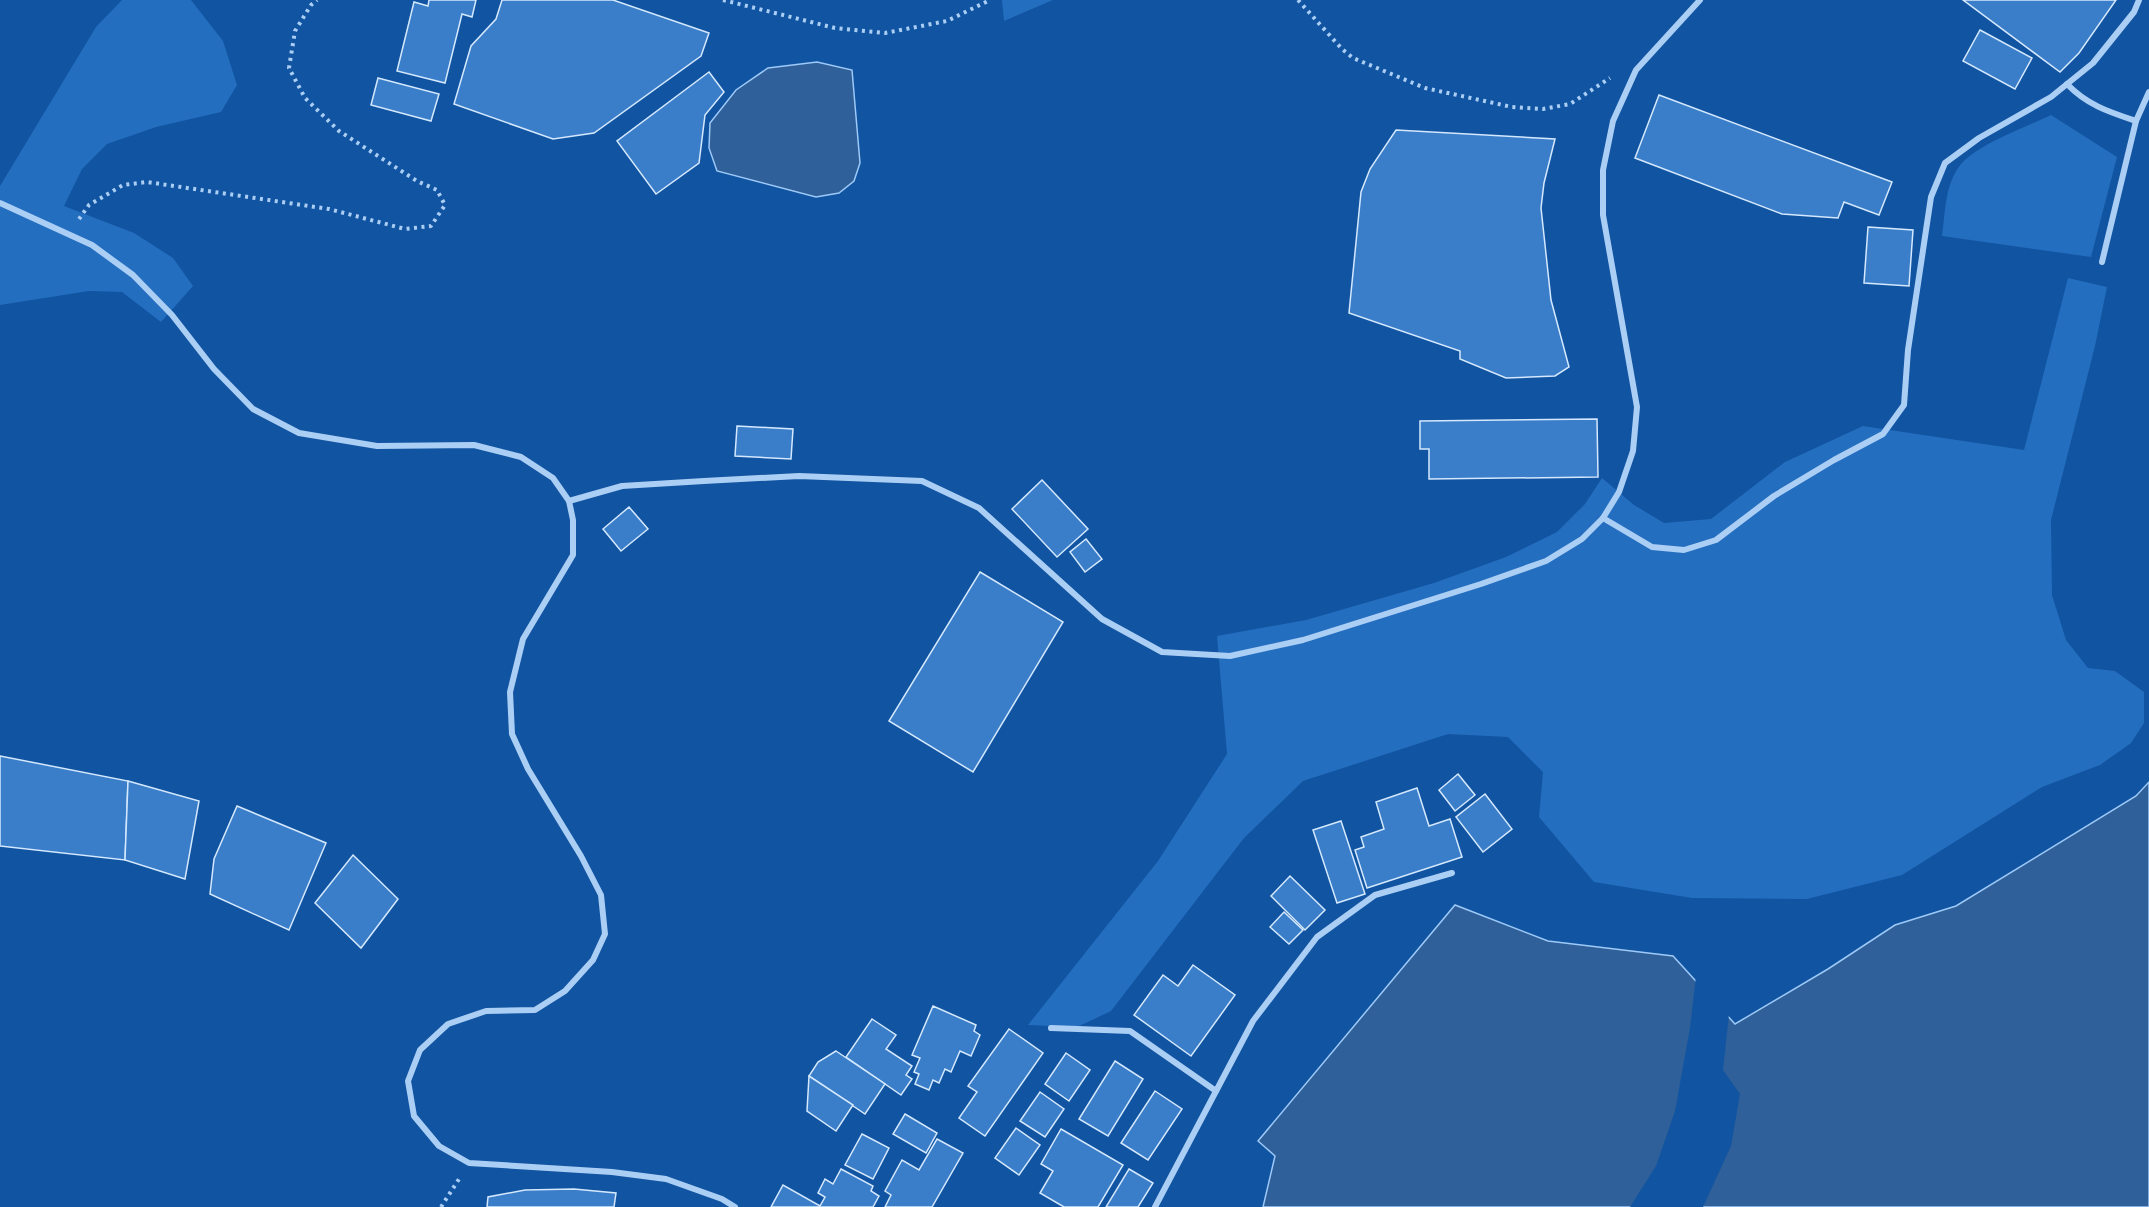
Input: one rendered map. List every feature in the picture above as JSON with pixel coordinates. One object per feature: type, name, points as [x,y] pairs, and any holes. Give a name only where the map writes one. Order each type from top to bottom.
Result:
[{"type":"street","points":[[569,501],[622,486],[704,481],[799,476],[922,481],[979,508],[1102,619],[1162,652],[1230,656],[1303,640],[1546,561],[1582,539],[1603,518],[1619,492],[1633,451],[1636,407],[1603,215],[1603,170],[1614,121],[1636,70],[1700,0]]},
{"type":"street","points":[[1603,518],[1652,547],[1683,550],[1716,540],[1774,496],[1883,434],[1904,405],[1908,350],[1931,197],[1945,163],[1979,138],[2051,97],[2093,63],[2134,12],[2139,0]]},
{"type":"street","points":[[2067,84],[2079,97],[2101,110],[2136,121]]},
{"type":"street","points":[[2102,262],[2136,121],[2149,92]]},
{"type":"street","points":[[0,203],[92,245],[133,275],[172,315],[214,369],[253,409],[299,433],[377,446],[474,445],[521,457],[553,478],[569,501],[573,520],[573,555],[523,639],[510,692],[512,734],[528,770],[581,856],[601,895],[605,934],[593,960],[564,991],[535,1010],[486,1011],[448,1024],[420,1050],[408,1081],[414,1116],[439,1146],[469,1163],[517,1168],[612,1172],[666,1179],[722,1199],[735,1207]]},
{"type":"street","points":[[1155,1207],[1253,1021],[1317,937],[1375,895],[1452,873]]},
{"type":"street","points":[[1051,1028],[1130,1031],[1216,1091]]},
{"type":"path","points":[[68,234],[89,205],[123,185],[147,182],[329,209],[405,229],[431,226],[445,206],[437,190],[417,182],[339,130],[305,98],[289,68],[295,31],[311,5],[317,0]]},
{"type":"path","points":[[723,0],[835,28],[885,33],[947,21],[990,0]]},
{"type":"path","points":[[1298,0],[1353,58],[1425,88],[1512,106],[1544,109],[1570,104],[1616,74],[1636,70]]},
{"type":"path","points":[[441,1207],[469,1163]]},
{"type":"shaded area","points":[[122,0],[191,0],[223,41],[237,85],[221,112],[156,127],[107,144],[82,169],[64,206],[134,233],[173,258],[193,286],[161,322],[122,292],[89,291],[0,305],[0,186],[96,27]]},
{"type":"shaded area","points":[[1002,0],[1053,0],[1004,21]]},
{"type":"shaded area","points":[[817,62],[852,70],[860,163],[854,181],[839,193],[816,197],[717,171],[709,148],[710,123],[736,90],[768,68]]},
{"type":"shaded area","points":[[2051,115],[2117,157],[2091,257],[1942,236],[1950,184],[1965,160],[1987,145]]},
{"type":"shaded area","points":[[2068,278],[2107,287],[2095,346],[2051,520],[2052,595],[2066,640],[2088,668],[2115,671],[2144,692],[2144,723],[2131,743],[2100,765],[2042,787],[1902,875],[1807,899],[1692,898],[1594,882],[1539,817],[1543,772],[1508,737],[1448,734],[1303,781],[1244,838],[1111,1011],[1077,1027],[1028,1025],[1158,861],[1227,754],[1217,636],[1306,620],[1434,583],[1506,557],[1557,532],[1585,504],[1602,478],[1634,505],[1664,523],[1711,519],[1785,462],[1863,426],[2024,450]]},
{"type":"shaded area","points":[[2149,782],[2149,1207],[1263,1207],[1275,1156],[1258,1141],[1455,905],[1548,941],[1673,956],[1735,1024],[1828,969],[1895,925],[1956,906],[2136,796]]},
{"type":"pier","points":[[1696,976],[1729,1014],[1723,1070],[1740,1094],[1731,1146],[1703,1207],[1630,1207],[1656,1166],[1675,1111],[1690,1028]]},
{"type":"building","points":[[429,0],[476,0],[472,17],[462,14],[445,83],[397,71],[414,2],[428,6]]},
{"type":"building","points":[[502,0],[613,0],[709,33],[701,56],[594,133],[553,139],[454,104],[471,46],[496,19]]},
{"type":"building","points":[[1963,0],[2116,0],[2079,53],[2060,72]]},
{"type":"building","points":[[1980,30],[2032,58],[2015,89],[1963,61]]},
{"type":"building","points":[[709,72],[724,92],[705,115],[699,163],[656,194],[617,141]]},
{"type":"building","points":[[378,78],[439,94],[431,121],[371,105]]},
{"type":"building","points":[[1659,95],[1892,182],[1879,215],[1844,202],[1838,218],[1782,214],[1635,158]]},
{"type":"building","points":[[1396,130],[1555,139],[1544,183],[1541,208],[1551,300],[1569,367],[1555,376],[1506,378],[1460,359],[1460,351],[1349,313],[1361,192],[1370,169]]},
{"type":"building","points":[[1868,227],[1913,230],[1909,286],[1864,283]]},
{"type":"building","points":[[1597,419],[1598,477],[1429,479],[1429,449],[1420,449],[1420,421]]},
{"type":"building","points":[[737,426],[793,429],[791,459],[735,456]]},
{"type":"building","points":[[1042,480],[1088,529],[1057,557],[1012,509]]},
{"type":"building","points":[[629,507],[648,529],[621,551],[603,529]]},
{"type":"building","points":[[1086,539],[1102,559],[1085,572],[1070,552]]},
{"type":"building","points":[[980,572],[1063,622],[973,772],[889,721]]},
{"type":"building","points":[[0,756],[128,781],[125,860],[0,846]]},
{"type":"building","points":[[1458,774],[1475,795],[1455,811],[1439,790]]},
{"type":"building","points":[[128,781],[199,801],[185,879],[125,860]]},
{"type":"building","points":[[1417,788],[1429,826],[1450,819],[1462,857],[1367,888],[1355,850],[1364,847],[1361,837],[1384,829],[1376,802]]},
{"type":"building","points":[[1485,794],[1512,829],[1483,852],[1456,817]]},
{"type":"building","points":[[237,806],[326,843],[289,930],[210,894],[214,859]]},
{"type":"building","points":[[1341,821],[1365,894],[1337,903],[1313,830]]},
{"type":"building","points":[[353,855],[398,899],[361,948],[315,903]]},
{"type":"building","points":[[1290,876],[1325,910],[1305,930],[1271,896]]},
{"type":"building","points":[[1284,912],[1303,930],[1289,944],[1270,927]]},
{"type":"building","points":[[1193,965],[1235,995],[1191,1056],[1134,1015],[1163,975],[1178,986]]},
{"type":"building","points":[[933,1006],[976,1025],[974,1031],[980,1035],[971,1056],[960,1051],[951,1072],[945,1069],[939,1083],[933,1080],[929,1090],[915,1084],[919,1074],[914,1072],[920,1058],[912,1055]]},
{"type":"building","points":[[872,1019],[896,1035],[886,1049],[912,1066],[906,1075],[912,1079],[901,1095],[846,1057]]},
{"type":"building","points":[[1009,1029],[1043,1053],[985,1136],[959,1118],[977,1092],[968,1086]]},
{"type":"building","points":[[836,1051],[885,1084],[865,1114],[809,1076],[818,1062]]},
{"type":"building","points":[[1066,1053],[1090,1070],[1069,1101],[1045,1084]]},
{"type":"building","points":[[1115,1061],[1143,1079],[1108,1136],[1079,1119]]},
{"type":"building","points":[[809,1076],[853,1105],[836,1131],[807,1111]]},
{"type":"building","points":[[1155,1091],[1182,1109],[1148,1160],[1121,1143]]},
{"type":"building","points":[[1040,1092],[1064,1109],[1045,1137],[1020,1121]]},
{"type":"building","points":[[905,1114],[937,1133],[926,1153],[893,1134]]},
{"type":"building","points":[[1016,1128],[1040,1145],[1019,1175],[995,1158]]},
{"type":"building","points":[[1061,1129],[1123,1165],[1098,1207],[1064,1207],[1040,1193],[1053,1171],[1041,1164]]},
{"type":"building","points":[[862,1134],[889,1148],[873,1179],[845,1165]]},
{"type":"building","points":[[937,1139],[963,1153],[932,1207],[885,1207],[891,1195],[885,1191],[902,1160],[919,1170]]},
{"type":"building","points":[[841,1169],[873,1186],[871,1191],[879,1196],[873,1207],[771,1207],[783,1185],[820,1206],[825,1197],[818,1193],[825,1179],[833,1184]]},
{"type":"building","points":[[1129,1169],[1153,1183],[1138,1207],[1106,1207]]},
{"type":"building","points":[[574,1189],[616,1193],[614,1207],[487,1207],[488,1197],[525,1190]]}]
